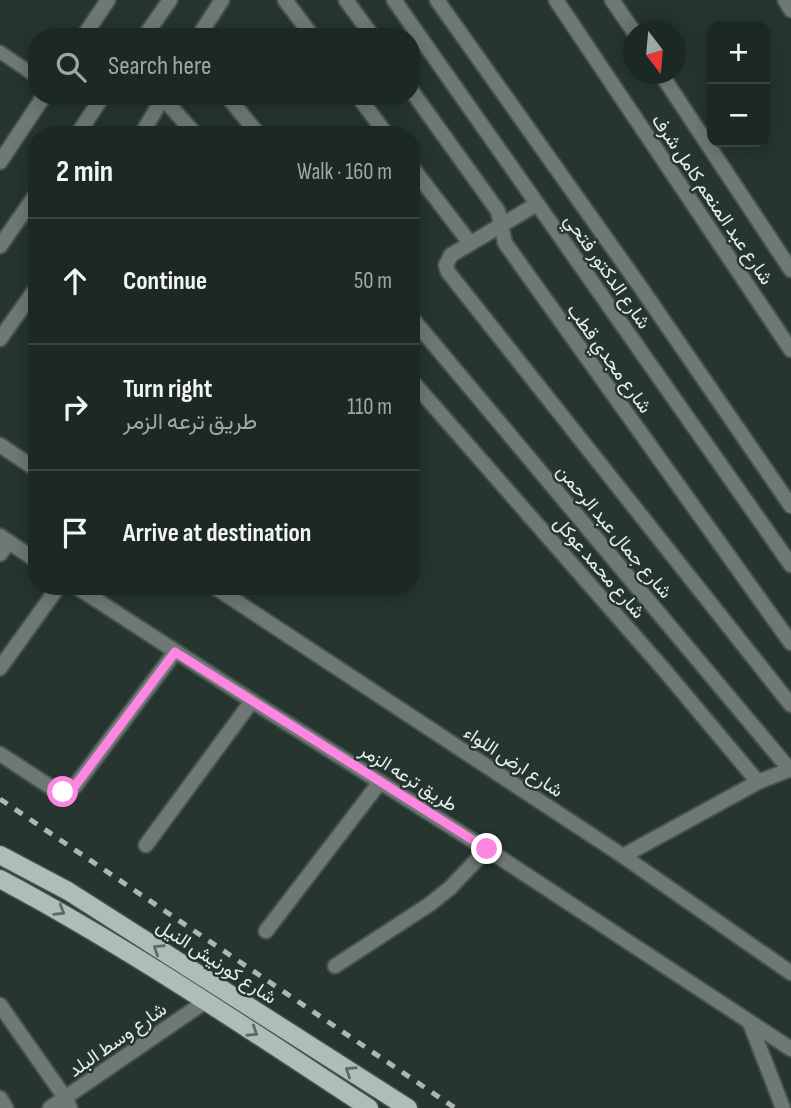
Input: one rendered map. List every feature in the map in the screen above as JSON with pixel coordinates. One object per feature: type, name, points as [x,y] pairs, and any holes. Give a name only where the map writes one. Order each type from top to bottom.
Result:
[{"type":"main road","name":"شارع كورنيش النيل","points":[[0,855],[68,891],[408,1108]]},
{"type":"main road","name":"شارع كورنيش النيل","points":[[0,879],[55,908],[206,1001],[369,1108]]},
{"type":"street","points":[[89,28],[108,0]]},
{"type":"street","points":[[150,28],[170,0]]},
{"type":"street","points":[[204,28],[222,0]]},
{"type":"street","points":[[285,0],[306,28]]},
{"type":"street","points":[[346,0],[366,28]]},
{"type":"street","name":"شارع الدكتور فتحي","points":[[394,0],[414,28]]},
{"type":"street","points":[[437,0],[639,285],[791,506]]},
{"type":"street","name":"شارع عبد المنعم كامل شرف","points":[[556,0],[791,350]]},
{"type":"street","points":[[612,0],[626,21]]},
{"type":"street","points":[[785,0],[791,9]]},
{"type":"street","name":"شارع الدكتور فتحي","points":[[420,37],[791,565]]},
{"type":"street","points":[[668,84],[791,270]]},
{"type":"street","name":"شارع مجدي قطب","points":[[420,103],[498,211],[505,243],[791,643]]},
{"type":"street","points":[[0,162],[38,105]]},
{"type":"street","points":[[83,126],[97,105]]},
{"type":"street","points":[[146,126],[159,105]]},
{"type":"street","points":[[171,105],[188,126]]},
{"type":"street","points":[[234,105],[252,126]]},
{"type":"street","points":[[365,105],[380,126]]},
{"type":"street","points":[[420,178],[470,243]]},
{"type":"street","points":[[537,204],[447,259],[448,272],[791,705]]},
{"type":"street","points":[[0,246],[28,206]]},
{"type":"street","points":[[0,339],[28,300]]},
{"type":"street","name":"شارع جمال عبد الرحمن","points":[[420,328],[790,769]]},
{"type":"street","name":"شارع محمد عوكل","points":[[420,390],[666,672],[758,782]]},
{"type":"street","points":[[0,445],[28,464]]},
{"type":"street","points":[[3,544],[28,556]]},
{"type":"street","points":[[0,668],[53,595]]},
{"type":"street","name":"طريق ترعه الزمر","points":[[92,595],[175,652],[487,849],[791,1049]]},
{"type":"street","name":"شارع ارض اللواء","points":[[227,595],[623,856],[791,973]]},
{"type":"street","points":[[0,754],[59,792],[75,786],[175,652]]},
{"type":"street","points":[[146,845],[252,701]]},
{"type":"street","points":[[623,856],[758,782],[790,769]]},
{"type":"street","points":[[266,931],[380,782]]},
{"type":"street","points":[[335,966],[430,904],[450,888],[487,849]]},
{"type":"street","name":"شارع وسط البلد","points":[[50,1108],[68,1103],[206,1001]]},
{"type":"street","points":[[0,1005],[68,1103]]},
{"type":"street","points":[[750,1023],[783,1108]]},
{"type":"street","points":[[0,1098],[6,1108]]},
{"type":"lane","points":[[0,52],[28,71]]},
{"type":"railway","points":[[0,799],[455,1108]]},
{"type":"route","points":[[63,792],[75,786],[175,652],[487,849]]}]
